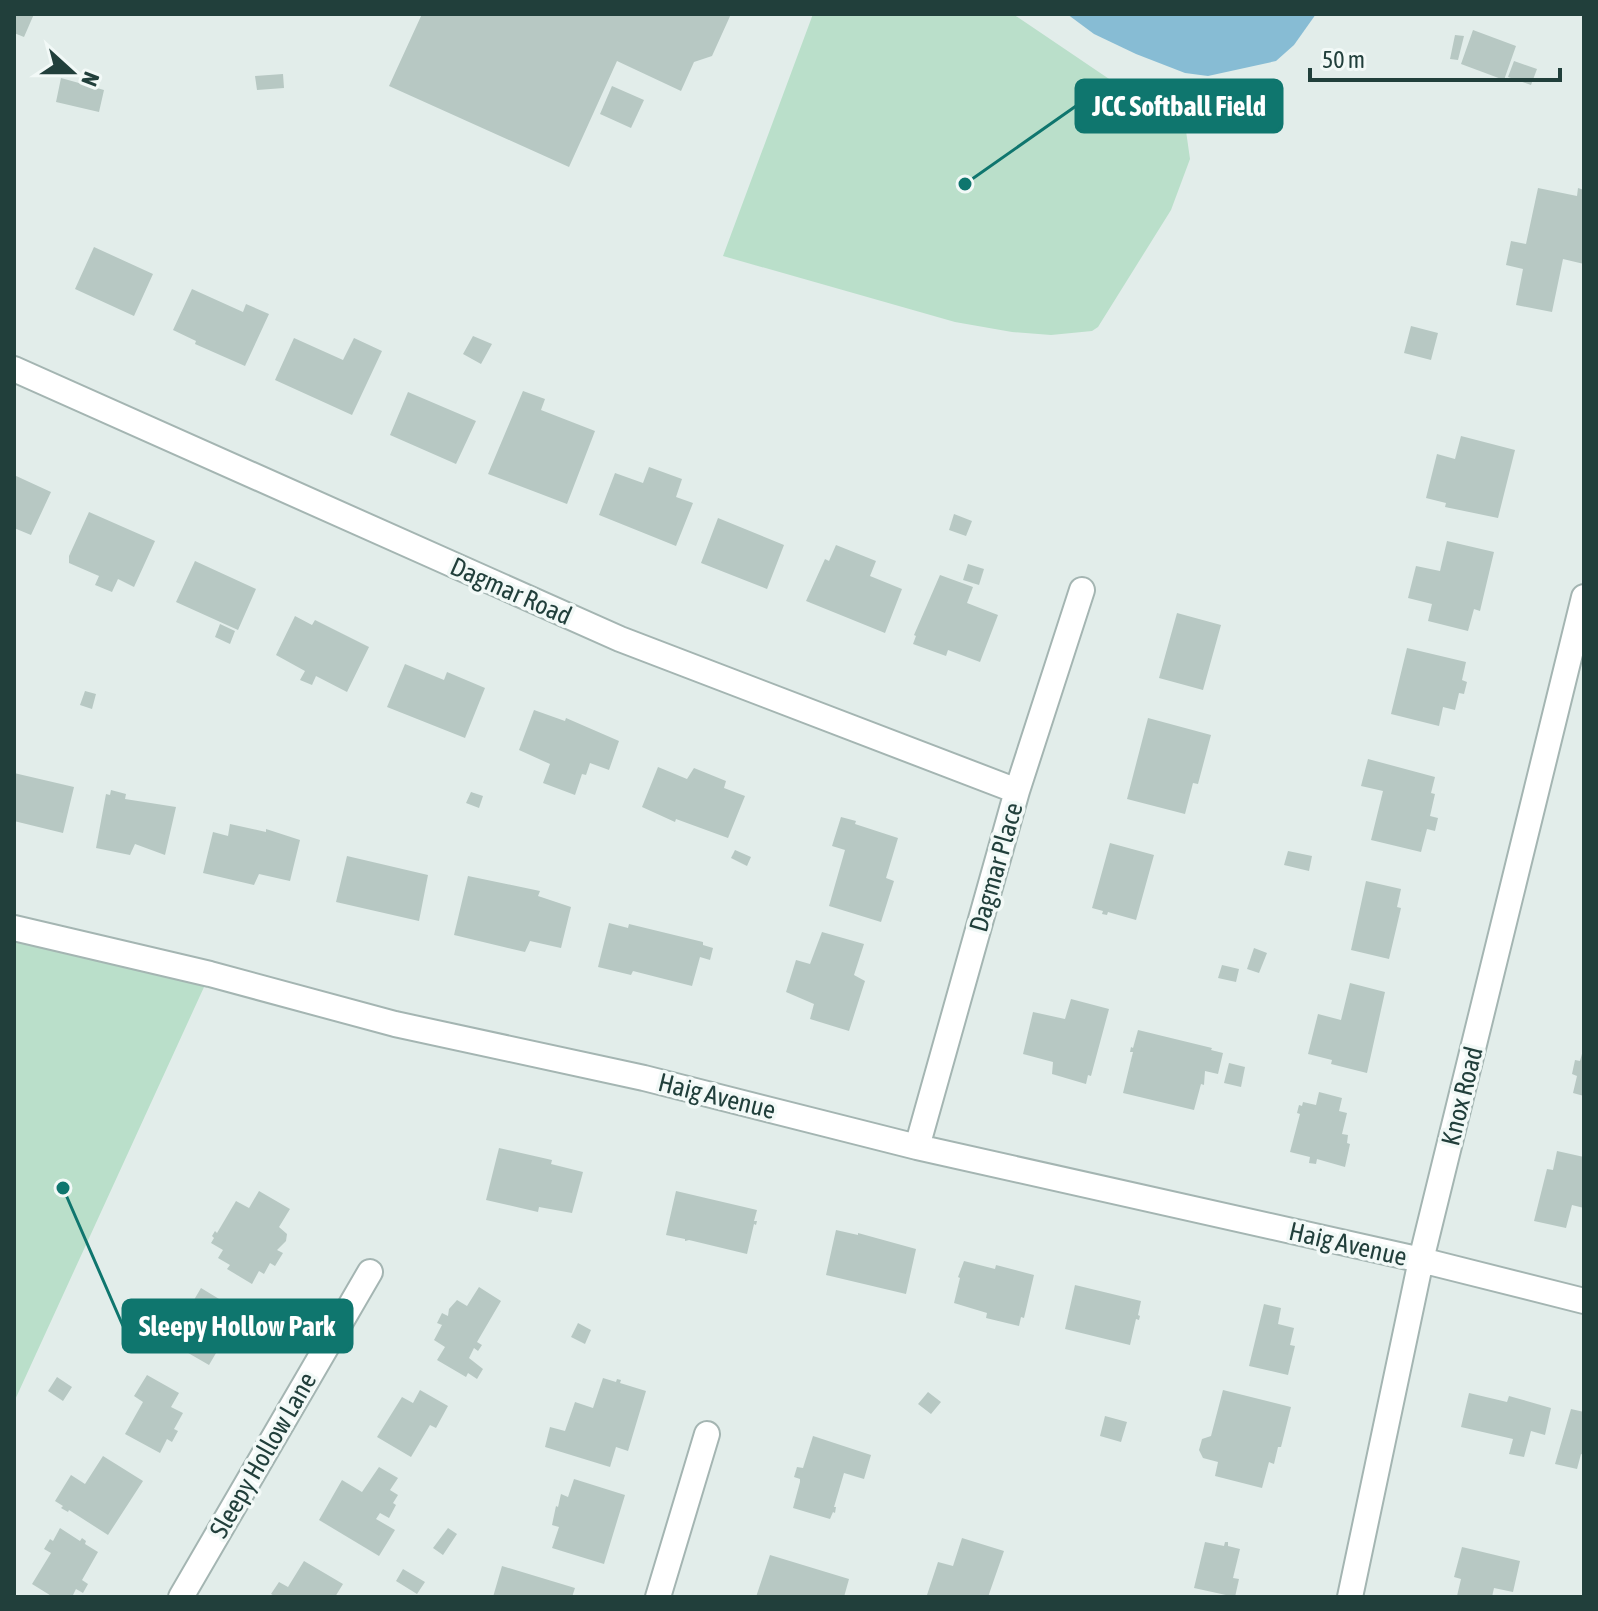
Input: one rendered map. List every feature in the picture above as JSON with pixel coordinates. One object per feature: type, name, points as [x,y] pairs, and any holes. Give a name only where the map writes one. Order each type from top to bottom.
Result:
[{"type":"street","name":"Dagmar Road","points":[[14,369],[620,639],[1017,791]]},
{"type":"street","name":"Dagmar Place","points":[[917,1147],[1017,791],[1082,590]]},
{"type":"street","name":"Knox Road","points":[[1350,1597],[1421,1260],[1584,597]]},
{"type":"street","name":"Haig Avenue","points":[[14,928],[210,974],[395,1024],[644,1078],[917,1147],[1421,1260],[1584,1301]]},
{"type":"street","name":"Sleepy Hollow Lane","points":[[181,1597],[370,1272]]},
{"type":"street","points":[[658,1597],[707,1434]]},
{"type":"green space","points":[[813,14],[1013,14],[1186,131],[1190,159],[1171,210],[1098,327],[1092,331],[1051,335],[955,322],[723,256]]},
{"type":"green space","points":[[14,928],[210,974],[14,1402]]},
{"type":"water","points":[[1067,14],[1316,14],[1294,45],[1276,61],[1208,76],[1185,73],[1136,54],[1094,34]]},
{"type":"building","points":[[14,14],[34,14],[24,37],[14,33]]},
{"type":"building","points":[[422,14],[731,14],[712,56],[694,62],[681,91],[617,61],[569,167],[389,86]]},
{"type":"building","points":[[1473,30],[1516,46],[1504,80],[1461,64]]},
{"type":"building","points":[[1455,35],[1464,36],[1458,60],[1450,59]]},
{"type":"building","points":[[1514,61],[1537,69],[1531,85],[1508,77]]},
{"type":"building","points":[[283,74],[284,88],[257,90],[255,76]]},
{"type":"building","points":[[61,78],[104,90],[99,112],[56,102]]},
{"type":"building","points":[[612,86],[644,100],[631,128],[600,114]]},
{"type":"building","points":[[1538,188],[1577,196],[1578,188],[1584,190],[1584,264],[1563,259],[1552,312],[1516,305],[1523,269],[1506,265],[1511,241],[1526,244]]},
{"type":"building","points":[[94,247],[153,274],[134,316],[75,289]]},
{"type":"building","points":[[192,289],[243,312],[246,304],[269,314],[245,366],[195,344],[196,341],[173,330]]},
{"type":"building","points":[[1411,326],[1438,333],[1431,360],[1404,353]]},
{"type":"building","points":[[473,336],[492,344],[481,364],[463,354]]},
{"type":"building","points":[[294,338],[343,360],[354,338],[382,351],[352,415],[275,380]]},
{"type":"building","points":[[523,391],[545,399],[541,410],[595,431],[567,504],[488,474]]},
{"type":"building","points":[[408,392],[476,421],[456,464],[390,435]]},
{"type":"building","points":[[1461,436],[1515,450],[1498,518],[1445,507],[1446,503],[1426,498],[1437,454],[1455,459]]},
{"type":"building","points":[[649,467],[682,479],[676,497],[693,503],[676,546],[599,515],[615,473],[643,483]]},
{"type":"building","points":[[14,475],[51,492],[31,535],[14,528]]},
{"type":"building","points":[[89,512],[155,541],[134,587],[118,579],[112,592],[95,585],[99,576],[69,563],[69,556]]},
{"type":"building","points":[[954,514],[972,521],[966,536],[949,530]]},
{"type":"building","points":[[718,518],[784,545],[767,589],[701,563]]},
{"type":"building","points":[[1447,541],[1494,552],[1480,611],[1474,609],[1468,631],[1428,621],[1432,604],[1408,598],[1416,566],[1440,571]]},
{"type":"building","points":[[836,545],[876,561],[870,576],[902,589],[885,633],[806,601],[825,559],[829,561]]},
{"type":"building","points":[[195,561],[256,589],[238,630],[176,602]]},
{"type":"building","points":[[968,564],[984,569],[979,585],[963,580]]},
{"type":"building","points":[[940,575],[973,587],[967,603],[998,615],[980,662],[948,650],[946,656],[913,644]]},
{"type":"building","points":[[1177,613],[1221,625],[1203,690],[1159,678]]},
{"type":"building","points":[[295,616],[312,625],[315,620],[369,647],[347,692],[316,676],[312,685],[300,680],[305,671],[276,655]]},
{"type":"building","points":[[220,624],[235,631],[230,644],[215,637]]},
{"type":"building","points":[[1407,648],[1466,662],[1462,680],[1467,682],[1464,694],[1459,693],[1455,710],[1443,707],[1439,726],[1391,714]]},
{"type":"building","points":[[405,664],[444,680],[447,672],[485,688],[465,738],[387,707]]},
{"type":"building","points":[[85,691],[96,694],[92,709],[80,705]]},
{"type":"building","points":[[534,710],[565,721],[566,718],[619,741],[609,770],[590,763],[586,775],[582,774],[575,795],[543,783],[550,764],[519,750]]},
{"type":"building","points":[[1148,718],[1211,735],[1198,784],[1193,783],[1185,814],[1127,799]]},
{"type":"building","points":[[1368,759],[1435,777],[1430,816],[1438,818],[1435,831],[1427,829],[1421,852],[1371,840],[1383,791],[1361,786]]},
{"type":"building","points":[[658,767],[687,779],[694,768],[726,781],[724,788],[745,796],[728,838],[676,819],[675,822],[642,807]]},
{"type":"building","points":[[14,773],[74,787],[63,833],[14,821]]},
{"type":"building","points":[[111,790],[126,794],[125,799],[176,807],[165,855],[135,844],[130,855],[96,848],[106,794],[110,795]]},
{"type":"building","points":[[471,792],[483,796],[479,808],[466,803]]},
{"type":"building","points":[[841,817],[898,838],[886,878],[894,881],[881,922],[829,906],[845,850],[832,846]]},
{"type":"building","points":[[230,824],[266,832],[266,829],[300,840],[290,881],[259,874],[254,885],[203,873],[213,832],[228,836]]},
{"type":"building","points":[[1110,843],[1154,855],[1136,920],[1108,912],[1107,915],[1102,914],[1103,911],[1092,908]]},
{"type":"building","points":[[735,850],[751,857],[747,866],[731,858]]},
{"type":"building","points":[[1288,851],[1312,856],[1309,871],[1284,865]]},
{"type":"building","points":[[347,856],[428,875],[419,921],[336,902]]},
{"type":"building","points":[[468,876],[540,891],[538,896],[571,907],[561,948],[530,941],[525,952],[454,935]]},
{"type":"building","points":[[1366,881],[1401,889],[1397,907],[1401,908],[1389,959],[1351,950]]},
{"type":"building","points":[[609,923],[628,928],[629,924],[703,942],[703,945],[713,948],[710,960],[700,957],[692,986],[633,971],[631,975],[598,967]]},
{"type":"building","points":[[822,932],[864,944],[854,975],[865,981],[849,1031],[810,1019],[814,1004],[786,992],[796,960],[810,964]]},
{"type":"building","points":[[1254,948],[1267,953],[1259,973],[1247,969]]},
{"type":"building","points":[[1222,965],[1239,969],[1236,982],[1218,978]]},
{"type":"building","points":[[1350,983],[1385,992],[1367,1073],[1331,1064],[1332,1060],[1308,1054],[1318,1014],[1341,1020]]},
{"type":"building","points":[[1071,999],[1109,1009],[1091,1076],[1088,1075],[1086,1084],[1052,1074],[1053,1062],[1023,1054],[1033,1012],[1065,1019]]},
{"type":"building","points":[[1138,1030],[1223,1053],[1218,1074],[1205,1071],[1204,1085],[1201,1084],[1194,1110],[1123,1093],[1133,1052],[1130,1052],[1131,1047]]},
{"type":"building","points":[[1583,1050],[1584,1096],[1573,1093],[1577,1076],[1572,1074],[1575,1060],[1580,1061]]},
{"type":"building","points":[[1229,1063],[1245,1067],[1241,1087],[1224,1083]]},
{"type":"building","points":[[1319,1092],[1342,1098],[1339,1111],[1347,1113],[1342,1134],[1348,1135],[1347,1143],[1350,1144],[1345,1167],[1317,1159],[1316,1164],[1309,1163],[1310,1157],[1290,1152],[1300,1114],[1297,1113],[1299,1105],[1302,1106],[1303,1102],[1316,1105]]},
{"type":"building","points":[[499,1148],[552,1160],[551,1164],[583,1172],[572,1213],[539,1207],[538,1212],[486,1200]]},
{"type":"building","points":[[1557,1151],[1584,1157],[1584,1208],[1572,1205],[1566,1228],[1534,1221],[1547,1169],[1553,1170]]},
{"type":"building","points":[[259,1191],[290,1209],[279,1227],[287,1234],[286,1241],[277,1250],[283,1253],[275,1266],[270,1263],[264,1274],[259,1271],[252,1284],[227,1269],[230,1265],[218,1258],[223,1250],[211,1243],[212,1236],[215,1231],[217,1233],[236,1201],[249,1208]]},
{"type":"building","points":[[676,1191],[757,1210],[754,1221],[757,1221],[747,1254],[666,1235]]},
{"type":"building","points":[[836,1230],[916,1249],[906,1294],[826,1275]]},
{"type":"building","points":[[964,1261],[1034,1275],[1024,1318],[1021,1317],[1019,1326],[986,1318],[987,1313],[954,1303]]},
{"type":"building","points":[[1075,1285],[1141,1301],[1139,1320],[1136,1319],[1130,1345],[1065,1329]]},
{"type":"building","points":[[479,1287],[501,1301],[477,1342],[482,1345],[478,1351],[474,1348],[469,1358],[483,1369],[477,1379],[468,1373],[466,1377],[437,1360],[445,1347],[434,1340],[442,1325],[437,1323],[442,1313],[448,1316],[449,1309],[457,1300],[467,1306]]},
{"type":"building","points":[[201,1288],[229,1305],[221,1319],[232,1326],[209,1365],[176,1346],[195,1315],[188,1310]]},
{"type":"building","points":[[1264,1304],[1281,1308],[1278,1324],[1294,1328],[1290,1345],[1295,1346],[1288,1375],[1249,1366]]},
{"type":"building","points":[[578,1323],[591,1330],[585,1344],[571,1337]]},
{"type":"building","points":[[147,1375],[179,1393],[171,1407],[183,1413],[174,1429],[178,1431],[172,1442],[167,1439],[160,1453],[125,1434],[143,1402],[134,1396]]},
{"type":"building","points":[[57,1377],[72,1387],[63,1401],[48,1391]]},
{"type":"building","points":[[603,1378],[616,1382],[617,1379],[621,1380],[620,1383],[646,1391],[628,1451],[616,1447],[610,1467],[545,1447],[550,1427],[565,1431],[575,1402],[593,1408]]},
{"type":"building","points":[[420,1390],[448,1406],[436,1428],[430,1425],[411,1457],[377,1437],[402,1397],[413,1403]]},
{"type":"building","points":[[1223,1390],[1291,1407],[1281,1447],[1278,1447],[1274,1464],[1269,1462],[1262,1488],[1215,1476],[1218,1462],[1203,1458],[1199,1450],[1202,1439],[1211,1436]]},
{"type":"building","points":[[928,1392],[941,1402],[931,1414],[918,1404]]},
{"type":"building","points":[[1469,1393],[1507,1402],[1509,1396],[1551,1408],[1545,1435],[1531,1431],[1524,1457],[1509,1454],[1513,1439],[1461,1427]]},
{"type":"building","points":[[1571,1409],[1584,1412],[1584,1455],[1581,1454],[1577,1469],[1555,1464]]},
{"type":"building","points":[[1105,1416],[1127,1422],[1121,1442],[1100,1436]]},
{"type":"building","points":[[813,1436],[871,1455],[864,1479],[844,1473],[835,1513],[830,1519],[793,1508],[800,1482],[794,1477],[797,1467],[803,1468]]},
{"type":"building","points":[[103,1456],[143,1481],[108,1535],[61,1508],[63,1506],[55,1501],[71,1475],[85,1484]]},
{"type":"building","points":[[379,1467],[398,1478],[390,1490],[398,1495],[389,1518],[380,1513],[376,1519],[395,1530],[379,1556],[319,1520],[342,1480],[362,1492]]},
{"type":"building","points":[[574,1479],[625,1495],[604,1564],[552,1548],[559,1527],[552,1525],[556,1506],[561,1494],[568,1497]]},
{"type":"building","points":[[60,1528],[80,1541],[82,1538],[85,1544],[98,1552],[82,1580],[88,1584],[83,1593],[76,1589],[72,1597],[53,1597],[32,1584],[51,1553],[44,1549]]},
{"type":"building","points":[[448,1528],[457,1534],[443,1555],[433,1548]]},
{"type":"building","points":[[962,1538],[1004,1551],[988,1597],[927,1595],[938,1562],[953,1566]]},
{"type":"building","points":[[1205,1542],[1224,1546],[1228,1542],[1228,1546],[1240,1549],[1233,1578],[1239,1579],[1235,1597],[1194,1588]]},
{"type":"building","points":[[1462,1547],[1520,1561],[1513,1592],[1494,1588],[1492,1597],[1457,1596],[1461,1579],[1454,1577]]},
{"type":"building","points":[[770,1555],[849,1579],[844,1597],[756,1597]]},
{"type":"building","points":[[304,1561],[343,1584],[335,1597],[276,1597],[271,1594],[279,1582],[288,1587]]},
{"type":"building","points":[[502,1566],[575,1588],[572,1597],[493,1597]]},
{"type":"building","points":[[403,1569],[425,1582],[417,1594],[396,1581]]},
{"type":"place","name":"JCC Softball Field","points":[[965,184]]},
{"type":"place","name":"Sleepy Hollow Park","points":[[63,1188]]}]
